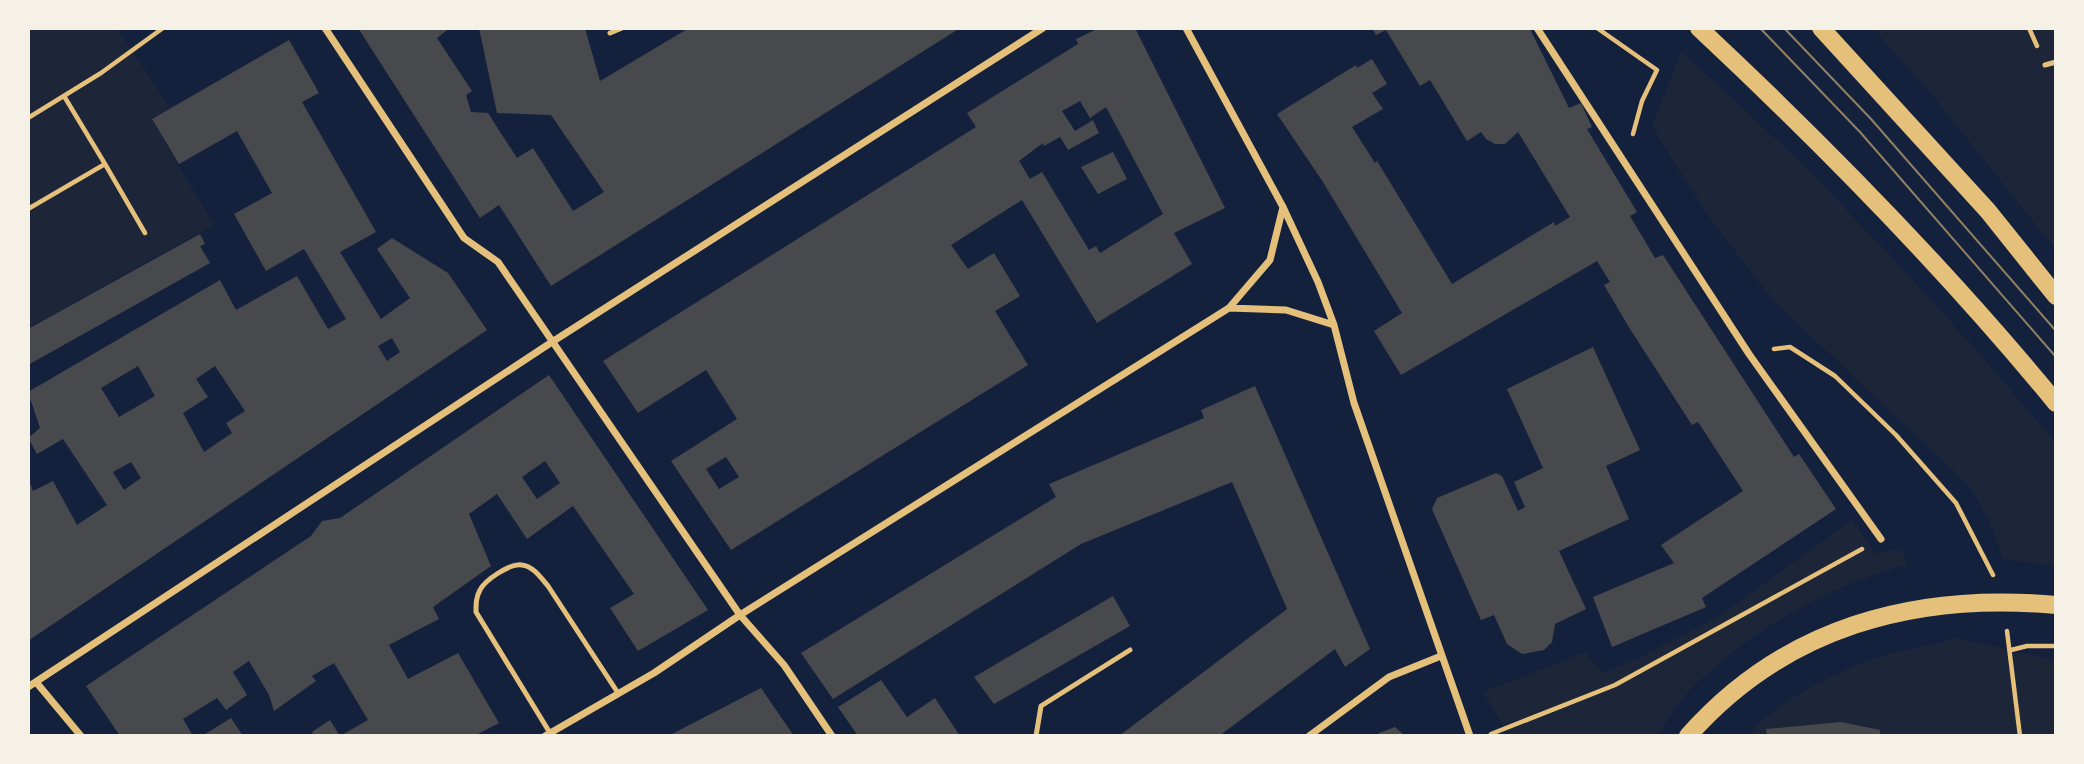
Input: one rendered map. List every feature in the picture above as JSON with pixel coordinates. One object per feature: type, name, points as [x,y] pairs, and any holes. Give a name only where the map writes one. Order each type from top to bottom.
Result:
[{"type":"main road","points":[[1699,28],[1775,99],[1980,312],[2056,403]]},
{"type":"main road","points":[[1821,28],[1987,211],[2056,296]]},
{"type":"main road","points":[[1688,736],[1719,702],[1759,671],[1797,648],[1837,631],[1928,606],[2000,600],[2056,605]]},
{"type":"street","points":[[325,28],[464,238],[498,262],[740,615],[784,665],[832,736]]},
{"type":"street","points":[[28,687],[552,342],[1043,28]]},
{"type":"street","points":[[1186,28],[1283,207],[1334,325],[1354,403],[1470,736]]},
{"type":"street","points":[[1537,28],[1749,354],[1881,539]]},
{"type":"street","points":[[547,735],[1229,308],[1270,260],[1283,207]]},
{"type":"street","points":[[1229,308],[1286,310],[1334,325]]},
{"type":"street","points":[[1309,736],[1388,677],[1441,656]]},
{"type":"street","points":[[36,682],[81,736]]},
{"type":"lane","points":[[610,33],[622,28]]},
{"type":"lane","points":[[2045,65],[2056,62]]},
{"type":"lane","points":[[547,735],[476,612],[476,598],[481,587],[509,568],[522,565],[534,570],[548,586],[618,693]]},
{"type":"lane","points":[[1036,736],[1041,706],[1130,650]]},
{"type":"path","points":[[28,118],[163,28]]},
{"type":"path","points":[[1597,28],[1657,70],[1638,113]]},
{"type":"path","points":[[64,96],[145,233]]},
{"type":"path","points":[[28,209],[105,164]]},
{"type":"path","points":[[1749,354],[1790,346],[1835,376],[1896,435],[1956,503],[1997,583]]},
{"type":"path","points":[[1485,736],[1615,685],[1881,539]]},
{"type":"path","points":[[2005,623],[2011,650],[2020,736]]},
{"type":"path","points":[[2011,650],[2027,646],[2056,646]]},
{"type":"shaded area","points":[[28,28],[117,28],[170,108],[151,118],[214,225],[28,328]]},
{"type":"shaded area","points":[[1873,28],[2056,28],[2056,250],[1933,96]]},
{"type":"shaded area","points":[[1681,52],[1781,144],[1876,241],[1968,341],[2056,443],[2056,566],[2003,559],[1990,523],[1970,487],[1773,300],[1709,217],[1652,127]]},
{"type":"shaded area","points":[[1852,520],[1876,554],[1900,549],[1908,565],[1819,598],[1762,631],[1735,650],[1688,692],[1657,736],[1509,736],[1483,692],[1585,652],[1602,673],[1635,660],[1718,617]]},
{"type":"shaded area","points":[[1959,638],[2056,661],[2056,736],[1749,736],[1759,724],[1787,702],[1840,673],[1870,660]]},
{"type":"building","points":[[358,28],[450,28],[437,38],[472,91],[466,95],[471,112],[488,113],[517,158],[533,148],[573,211],[604,192],[551,115],[497,113],[479,28],[585,28],[600,81],[689,28],[960,28],[551,286],[499,205],[480,218]]},
{"type":"building","points":[[1099,28],[1135,28],[1225,208],[1174,233],[1192,264],[1097,323],[1022,200],[951,245],[968,269],[994,253],[1020,296],[995,311],[1028,365],[731,550],[671,461],[737,419],[706,370],[638,413],[603,361],[976,127],[967,113],[1078,44],[1076,39]],"holes":[[[1080,101],[1090,118],[1106,107],[1163,214],[1100,253],[1096,246],[1089,250],[1042,172],[1030,179],[1019,161],[1043,143],[1044,146],[1060,137],[1068,150],[1099,133],[1093,120],[1075,131],[1062,111]],[[726,457],[739,477],[719,489],[706,469]]]},
{"type":"building","points":[[1372,28],[1530,29],[1569,108],[1581,103],[1592,127],[1587,129],[1637,212],[1630,216],[1655,258],[1663,255],[1794,457],[1799,454],[1836,509],[1702,598],[1706,607],[1612,647],[1593,597],[1674,563],[1661,545],[1743,491],[1698,422],[1692,425],[1630,329],[1604,285],[1610,282],[1597,261],[1401,375],[1374,331],[1402,313],[1323,182],[1277,114],[1356,65],[1357,68],[1372,59],[1387,84],[1372,93],[1383,109],[1352,127],[1375,163],[1377,161],[1452,284],[1554,222],[1555,226],[1570,217],[1518,132],[1505,144],[1495,144],[1481,132],[1467,141],[1430,80],[1420,86],[1386,30],[1376,35]]},
{"type":"building","points":[[289,40],[319,93],[302,102],[376,232],[340,252],[381,319],[410,298],[377,249],[392,238],[448,273],[487,330],[28,641],[28,477],[33,491],[53,481],[77,525],[107,505],[63,439],[37,454],[28,438],[40,428],[28,392],[220,280],[236,310],[297,276],[328,329],[346,319],[304,249],[266,271],[234,214],[272,193],[237,131],[179,164],[152,119]],"holes":[[[392,338],[400,352],[387,361],[378,346]],[[138,366],[155,396],[119,417],[101,388]],[[215,366],[245,411],[226,423],[232,433],[204,452],[183,413],[208,397],[196,379]],[[131,462],[141,478],[124,490],[113,472]]]},
{"type":"building","points":[[1113,152],[1127,179],[1098,194],[1081,167]]},
{"type":"building","points":[[200,234],[205,244],[200,246],[210,263],[28,365],[28,329]]},
{"type":"building","points":[[1593,347],[1640,450],[1606,466],[1629,519],[1559,551],[1586,609],[1555,624],[1552,642],[1544,650],[1522,654],[1507,644],[1494,615],[1481,620],[1432,509],[1437,498],[1496,473],[1502,476],[1518,511],[1525,507],[1514,482],[1543,468],[1507,389]]},
{"type":"building","points":[[549,375],[708,610],[638,651],[610,608],[634,594],[573,506],[527,539],[497,494],[469,514],[491,566],[433,607],[439,619],[389,645],[408,679],[458,653],[499,723],[474,736],[340,736],[368,720],[334,663],[312,676],[316,681],[274,711],[269,695],[249,661],[233,672],[247,695],[226,710],[217,698],[183,719],[193,736],[120,736],[86,686],[311,536],[322,521],[340,518]],"holes":[[[545,461],[560,483],[537,499],[522,477]]]},
{"type":"building","points":[[1255,386],[1370,649],[1345,667],[1335,649],[1219,736],[1119,736],[1287,609],[1232,482],[1081,544],[833,699],[801,653],[1056,497],[1049,484],[1204,418],[1201,410]]},
{"type":"building","points":[[1113,596],[1130,626],[994,704],[974,677]]},
{"type":"building","points":[[881,680],[907,717],[935,698],[960,736],[858,736],[838,707]]},
{"type":"building","points":[[761,688],[794,736],[668,736]]},
{"type":"building","points":[[231,718],[243,736],[202,736]]},
{"type":"building","points":[[330,720],[340,736],[314,736],[312,732]]},
{"type":"building","points":[[1841,722],[1880,730],[1880,736],[1767,736],[1766,729]]},
{"type":"building","points":[[1395,727],[1405,736],[1379,736],[1379,733]]},
{"type":"tram line","points":[[1760,28],[1860,132],[2056,357]]},
{"type":"tram line","points":[[1784,28],[1871,119],[2056,331]]}]
